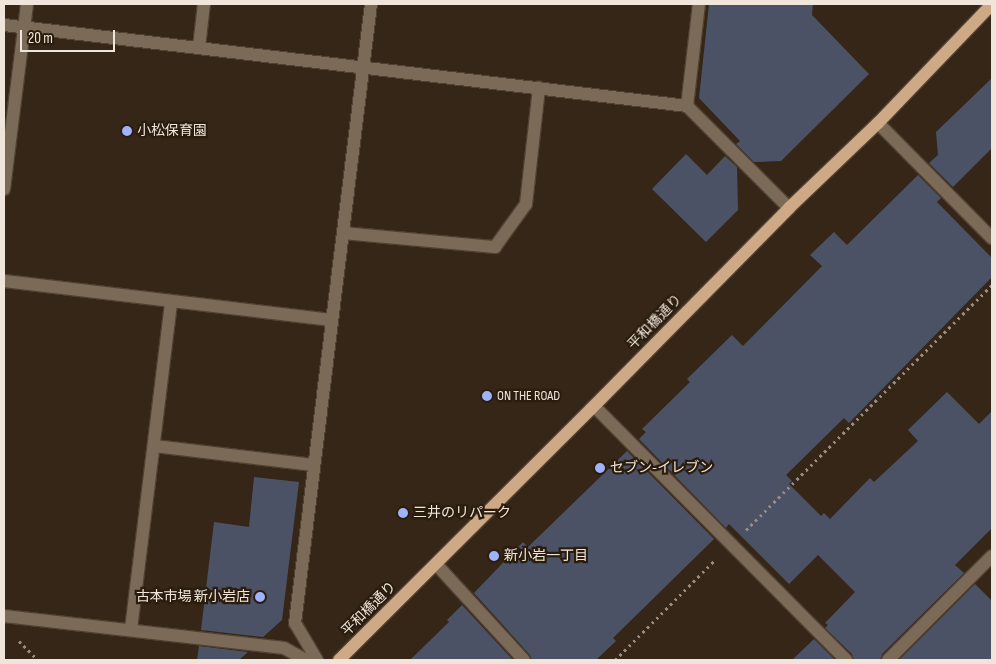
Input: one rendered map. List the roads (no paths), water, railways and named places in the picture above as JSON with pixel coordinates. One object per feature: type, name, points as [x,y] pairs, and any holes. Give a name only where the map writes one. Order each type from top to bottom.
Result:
[{"type":"main road","name":"平和橋通り","points":[[339,660],[594,406],[789,208],[878,122],[992,4]]},
{"type":"street","points":[[4,189],[27,4]]},
{"type":"street","points":[[199,47],[204,4]]},
{"type":"street","points":[[317,660],[295,622],[371,4]]},
{"type":"street","points":[[687,106],[699,4]]},
{"type":"street","points":[[4,26],[363,66],[687,106],[789,208]]},
{"type":"street","points":[[342,233],[495,247],[526,204],[539,88]]},
{"type":"street","points":[[878,122],[992,238]]},
{"type":"street","points":[[4,281],[332,320]]},
{"type":"street","points":[[131,629],[171,302]]},
{"type":"street","points":[[594,406],[846,660]]},
{"type":"street","points":[[154,446],[314,465]]},
{"type":"street","points":[[888,660],[992,556]]},
{"type":"street","points":[[436,564],[524,660]]},
{"type":"street","points":[[4,616],[131,629],[284,648],[306,660]]},
{"type":"place","name":"小松保育園","points":[[127,131]]},
{"type":"place","name":"ON THE ROAD","points":[[487,396]]},
{"type":"place","name":"セブン-イレブン","points":[[600,468]]},
{"type":"place","name":"三井のリパーク","points":[[403,513]]},
{"type":"place","name":"新小岩一丁目","points":[[494,556]]},
{"type":"place","name":"古本市場 新小岩店","points":[[260,597]]}]
